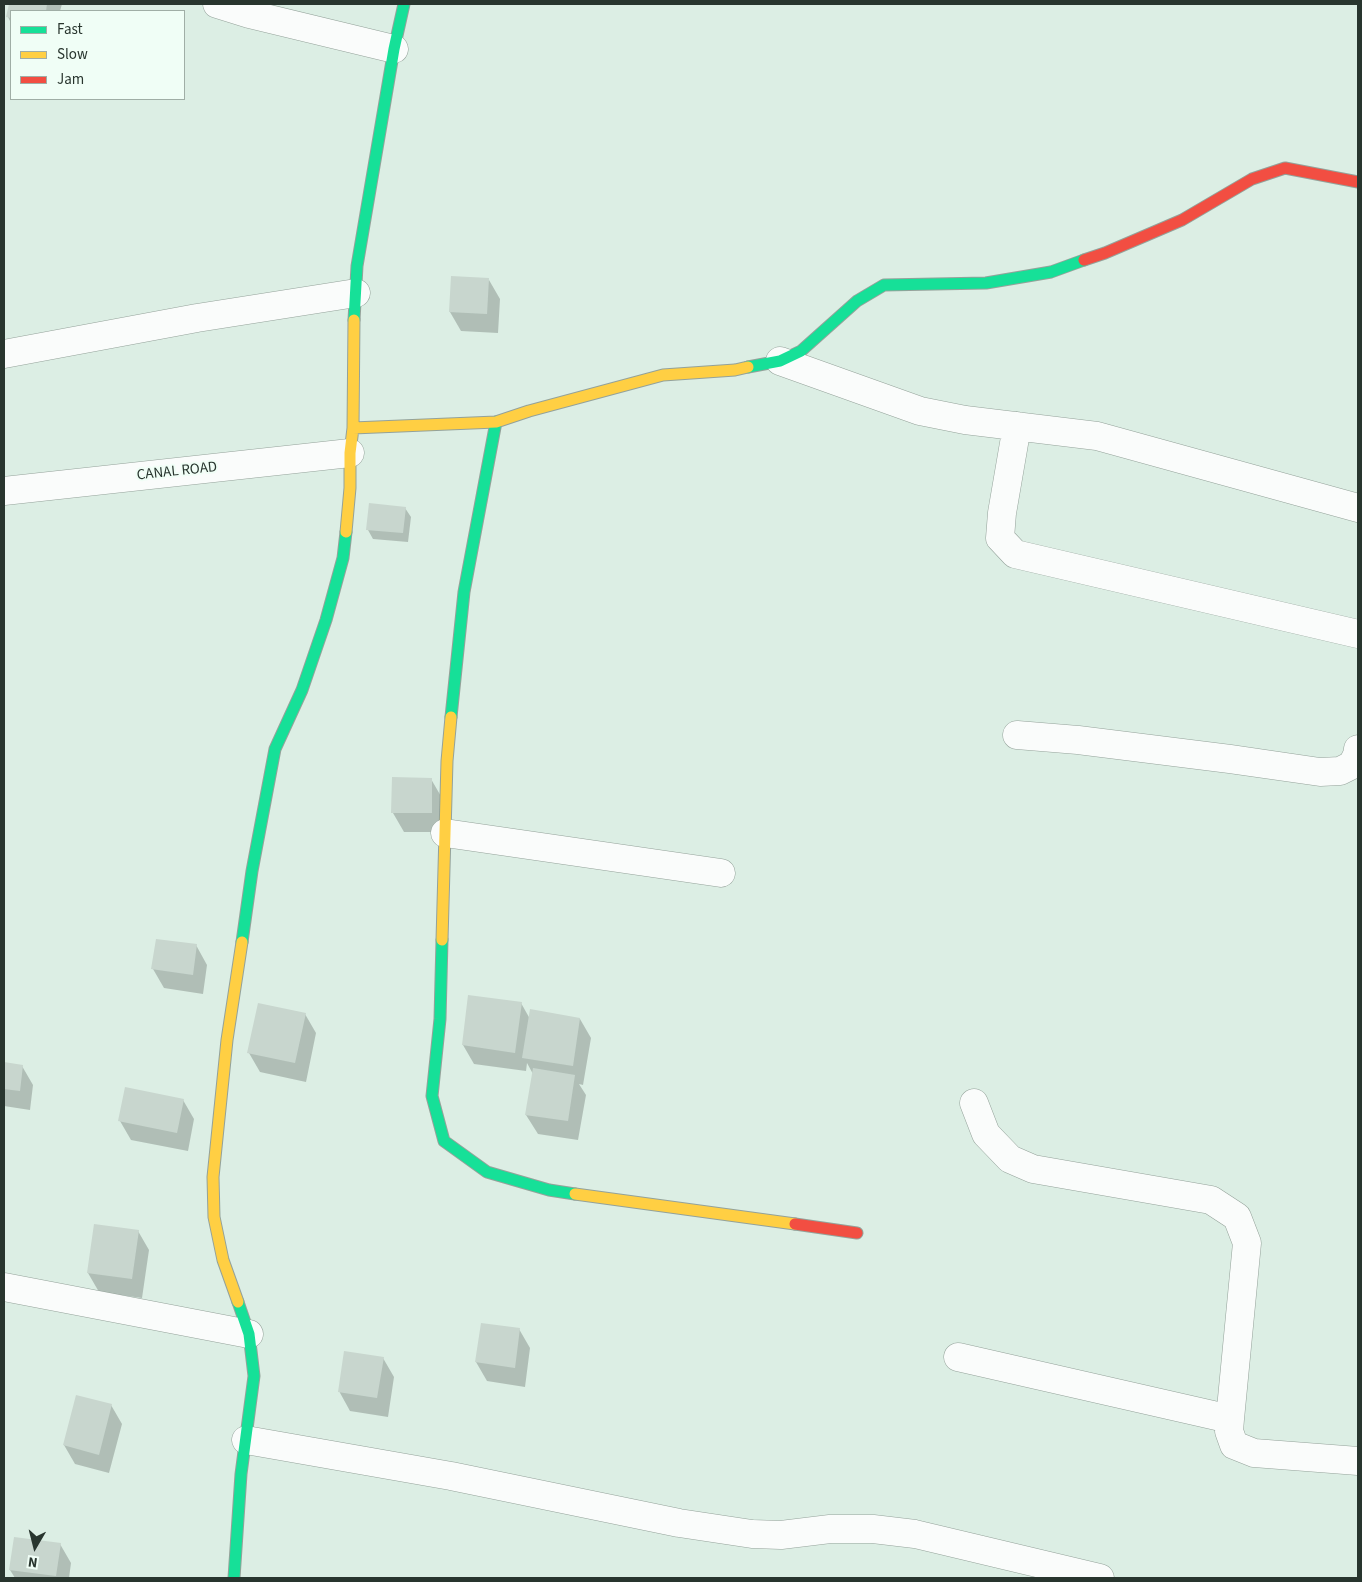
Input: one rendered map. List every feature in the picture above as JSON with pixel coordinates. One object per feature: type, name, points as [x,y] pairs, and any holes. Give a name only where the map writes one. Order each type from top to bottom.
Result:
[{"type":"street","points":[[217,4],[249,14],[394,49]]},
{"type":"street","points":[[234,1578],[241,1474],[254,1376],[249,1334],[223,1260],[214,1217],[212,1177],[227,1040],[252,871],[275,749],[302,690],[326,620],[343,558],[350,488],[354,377],[353,332],[357,266],[394,49],[404,4]]},
{"type":"street","points":[[352,440],[496,422],[663,375],[735,370],[780,361],[801,351],[857,301],[884,284],[986,283],[1051,272],[1105,253],[1182,220],[1252,179],[1284,168],[1358,182]]},
{"type":"street","points":[[4,354],[197,318],[356,293]]},
{"type":"street","points":[[780,361],[920,411],[965,420],[1097,436],[1358,508]]},
{"type":"street","points":[[496,422],[464,592],[447,761],[440,1019],[432,1096],[444,1141],[487,1172],[550,1190],[857,1233]]},
{"type":"street","points":[[1017,426],[1002,513],[1000,538],[1015,554],[1358,634]]},
{"type":"street","name":"CANAL ROAD","points":[[4,491],[352,440]]},
{"type":"street","points":[[1017,735],[1078,740],[1320,772],[1340,771],[1352,765],[1357,756],[1358,749]]},
{"type":"street","points":[[445,833],[721,873]]},
{"type":"street","points":[[974,1103],[986,1134],[1010,1158],[1033,1170],[1211,1200],[1237,1217],[1247,1243],[1229,1431],[1234,1445],[1254,1453],[1358,1462]]},
{"type":"street","points":[[4,1287],[249,1334]]},
{"type":"street","points":[[958,1357],[1230,1419]]},
{"type":"street","points":[[246,1440],[451,1476],[679,1522],[752,1534],[781,1535],[830,1529],[873,1529],[915,1534],[1100,1578]]},
{"type":"building","points":[[9,4],[47,4],[46,10],[10,10],[10,18],[6,17]]},
{"type":"building","points":[[451,276],[489,278],[487,314],[449,312]]},
{"type":"building","points":[[369,503],[406,507],[403,533],[366,530]]},
{"type":"building","points":[[392,777],[432,778],[432,813],[391,813]]},
{"type":"building","points":[[156,939],[197,944],[193,975],[151,969]]},
{"type":"building","points":[[468,995],[522,1002],[515,1053],[462,1045]]},
{"type":"building","points":[[258,1003],[306,1013],[295,1063],[247,1053]]},
{"type":"building","points":[[530,1009],[580,1018],[573,1066],[522,1058]]},
{"type":"building","points":[[4,1062],[23,1065],[20,1091],[4,1089]]},
{"type":"building","points":[[533,1068],[575,1075],[568,1121],[525,1115]]},
{"type":"building","points":[[125,1087],[184,1099],[177,1133],[118,1121]]},
{"type":"building","points":[[94,1224],[139,1230],[132,1279],[87,1273]]},
{"type":"building","points":[[481,1323],[520,1328],[515,1368],[475,1362]]},
{"type":"building","points":[[344,1351],[384,1357],[377,1398],[338,1392]]},
{"type":"building","points":[[76,1395],[112,1404],[99,1455],[63,1445]]},
{"type":"building","points":[[14,1537],[61,1543],[56,1576],[9,1570]]},
{"type":"traffic: fast","points":[[354,320],[357,266],[394,49],[404,4]]},
{"type":"traffic: fast","points":[[748,367],[780,361],[801,351],[857,301],[884,285],[986,283],[1051,272],[1084,260]]},
{"type":"traffic: fast","points":[[451,717],[464,592],[496,422]]},
{"type":"traffic: fast","points":[[242,942],[252,871],[275,749],[302,690],[326,620],[343,558],[346,532]]},
{"type":"traffic: fast","points":[[442,940],[440,1019],[432,1096],[444,1141],[487,1172],[549,1190],[575,1194]]},
{"type":"traffic: fast","points":[[234,1578],[241,1474],[254,1376],[249,1334],[238,1302]]},
{"type":"traffic: slow","points":[[346,532],[353,428],[354,320]]},
{"type":"traffic: slow","points":[[353,428],[496,422],[529,411],[663,375],[735,370],[748,367]]},
{"type":"traffic: slow","points":[[442,940],[447,761],[451,717]]},
{"type":"traffic: slow","points":[[238,1302],[223,1260],[214,1217],[213,1177],[227,1040],[242,942]]},
{"type":"traffic: slow","points":[[575,1194],[795,1224]]},
{"type":"traffic: jam","points":[[1084,260],[1182,220],[1252,179],[1285,168],[1358,182]]},
{"type":"traffic: jam","points":[[795,1224],[857,1233]]}]
